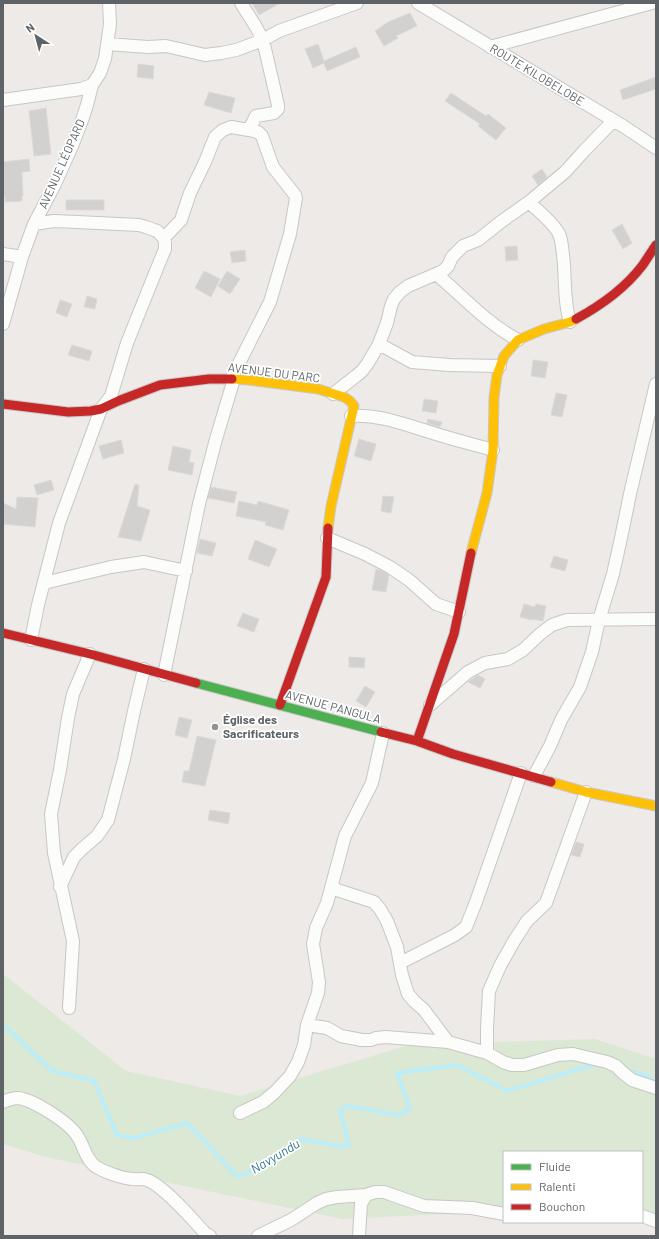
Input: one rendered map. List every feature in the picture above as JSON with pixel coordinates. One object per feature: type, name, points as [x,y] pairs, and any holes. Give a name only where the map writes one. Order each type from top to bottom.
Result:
[{"type":"street","name":"AVENUE LÉOPARD","points":[[3,324],[22,257],[34,224],[55,184],[81,123],[92,85],[100,73],[105,59],[110,24],[109,3]]},
{"type":"street","points":[[241,3],[263,40],[278,109],[274,113],[256,116],[249,130]]},
{"type":"street","points":[[107,44],[148,47],[166,46],[205,55],[236,50],[263,40],[280,31],[357,3]]},
{"type":"street","name":"ROUTE KILOBELOBE","points":[[418,3],[656,148]]},
{"type":"street","points":[[490,47],[652,3]]},
{"type":"street","points":[[3,100],[81,90],[92,85]]},
{"type":"street","points":[[333,394],[362,371],[379,344],[387,323],[391,306],[394,299],[400,292],[408,286],[443,271],[448,266],[452,257],[463,246],[478,240],[502,220],[529,202],[565,172],[613,121]]},
{"type":"street","points":[[164,238],[181,220],[190,193],[215,137],[223,130],[231,127],[258,132],[262,136],[273,167],[296,198],[290,234],[270,302],[232,379],[199,504],[164,675]]},
{"type":"street","points":[[529,202],[552,223],[559,234],[565,269],[565,300],[570,322]]},
{"type":"street","points":[[31,640],[59,523],[101,409],[110,396],[127,343],[166,243],[164,238],[157,230],[139,225],[54,222],[34,224]]},
{"type":"street","points":[[417,741],[454,634],[471,553],[487,493],[493,450],[496,375],[504,356],[518,340],[544,329],[570,322],[589,312],[621,288],[641,267],[656,245]]},
{"type":"street","points":[[3,254],[22,257]]},
{"type":"street","points":[[436,274],[490,322],[503,332],[518,340]]},
{"type":"street","points":[[379,344],[412,362],[449,365],[500,366]]},
{"type":"street","name":"AVENUE DU PARC","points":[[3,404],[68,412],[91,411],[101,409],[160,385],[209,379],[249,380],[318,389],[344,397],[350,401],[354,406],[331,506],[327,538],[326,577],[280,705]]},
{"type":"street","points":[[534,776],[550,746],[560,720],[580,687],[592,652],[599,620],[622,538],[630,494],[656,384]]},
{"type":"street","points":[[351,416],[365,415],[378,417],[493,450]]},
{"type":"street","points":[[327,538],[365,554],[390,567],[409,580],[436,604],[459,612]]},
{"type":"street","points":[[44,583],[111,567],[144,562],[174,567],[186,571]]},
{"type":"street","points":[[430,704],[468,672],[485,663],[508,659],[523,650],[552,625],[567,620],[656,619]]},
{"type":"street","name":"AVENUE PANGULA","points":[[3,633],[90,654],[164,675],[417,741],[453,754],[586,792],[656,806]]},
{"type":"street","points":[[69,1008],[73,941],[54,854],[51,814],[73,694],[90,654]]},
{"type":"street","points":[[60,887],[74,858],[97,836],[104,828],[108,820],[144,669]]},
{"type":"street","points":[[240,1113],[263,1102],[274,1093],[290,1076],[298,1062],[304,1045],[307,1025],[318,993],[319,982],[314,944],[316,928],[332,888],[346,836],[372,783],[383,733]]},
{"type":"street","points":[[400,963],[455,935],[466,927],[521,773]]},
{"type":"street","points":[[487,1053],[489,991],[500,966],[514,941],[527,921],[546,903],[586,792]]},
{"type":"street","points":[[332,888],[374,902],[380,909],[387,920],[397,947],[408,994],[424,1010],[448,1042]]},
{"type":"street","points":[[307,1025],[327,1028],[341,1036],[362,1040],[386,1037],[448,1042],[487,1053],[512,1065],[524,1065],[558,1054],[572,1054],[607,1062],[616,1066],[632,1080],[656,1088]]},
{"type":"street","points":[[3,1102],[13,1098],[25,1100],[54,1115],[76,1134],[89,1159],[94,1165],[112,1174],[132,1179],[148,1180],[155,1184],[166,1192],[205,1233],[210,1236]]},
{"type":"street","points":[[258,1236],[291,1220],[326,1199],[366,1195],[375,1192],[384,1192],[424,1206],[472,1208],[503,1214]]},
{"type":"street","points":[[359,1236],[361,1204],[366,1195]]},
{"type":"street","points":[[643,1216],[656,1221]]},
{"type":"green space","points":[[3,974],[126,1071],[240,1096],[409,1045],[595,1039],[656,1059],[656,1217],[643,1215],[643,1151],[503,1151],[503,1211],[342,1219],[46,1157],[3,1144]]},
{"type":"building","points":[[252,3],[280,3],[259,15]]},
{"type":"building","points":[[410,13],[417,26],[396,36],[398,38],[384,46],[375,31],[388,22]]},
{"type":"building","points":[[318,44],[324,61],[356,47],[360,57],[327,71],[324,63],[313,68],[305,49]]},
{"type":"building","points":[[138,64],[154,66],[153,79],[137,77]]},
{"type":"building","points":[[656,77],[656,89],[623,100],[620,90]]},
{"type":"building","points":[[209,92],[235,98],[231,113],[204,105]]},
{"type":"building","points":[[451,93],[486,116],[488,114],[506,128],[496,140],[478,126],[480,124],[445,101]]},
{"type":"building","points":[[46,108],[51,154],[34,156],[29,111]]},
{"type":"building","points":[[29,159],[30,171],[22,172],[22,201],[5,202],[5,196],[3,196],[3,162]]},
{"type":"building","points":[[542,169],[547,177],[538,185],[532,176]]},
{"type":"building","points":[[66,200],[104,200],[104,210],[66,210]]},
{"type":"building","points":[[622,224],[632,243],[623,249],[612,230]]},
{"type":"building","points":[[517,246],[518,260],[506,261],[505,247]]},
{"type":"building","points":[[245,250],[246,261],[232,263],[230,252]]},
{"type":"building","points":[[204,271],[220,279],[211,297],[195,288]]},
{"type":"building","points":[[227,271],[240,279],[230,294],[218,286]]},
{"type":"building","points":[[87,296],[97,299],[95,309],[84,307]]},
{"type":"building","points":[[60,300],[72,304],[67,317],[56,313]]},
{"type":"building","points":[[72,345],[92,351],[89,361],[68,355]]},
{"type":"building","points":[[533,360],[548,362],[545,378],[531,376]]},
{"type":"building","points":[[556,393],[567,395],[562,417],[551,415]]},
{"type":"building","points":[[424,399],[438,401],[436,413],[422,411]]},
{"type":"building","points":[[428,419],[442,422],[440,427],[427,423]]},
{"type":"building","points":[[359,439],[376,444],[371,461],[354,456]]},
{"type":"building","points":[[121,440],[124,453],[103,459],[99,446]]},
{"type":"building","points":[[173,446],[191,450],[189,462],[194,463],[192,475],[168,470]]},
{"type":"building","points":[[51,480],[54,490],[37,495],[34,485]]},
{"type":"building","points":[[135,484],[139,485],[137,506],[150,510],[141,541],[118,537]]},
{"type":"building","points":[[211,487],[237,492],[234,503],[208,498]]},
{"type":"building","points":[[383,496],[394,497],[391,513],[381,511]]},
{"type":"building","points":[[17,497],[38,498],[35,527],[3,524],[3,503],[16,509]]},
{"type":"building","points":[[239,501],[257,505],[258,501],[289,510],[283,530],[265,525],[266,522],[236,516]]},
{"type":"building","points":[[200,539],[216,543],[212,556],[197,553]]},
{"type":"building","points":[[255,540],[277,549],[269,567],[248,559]]},
{"type":"building","points":[[554,556],[568,560],[565,571],[550,567]]},
{"type":"building","points":[[376,569],[389,575],[386,592],[372,590]]},
{"type":"building","points":[[524,604],[535,607],[536,604],[546,606],[543,621],[520,617]]},
{"type":"building","points":[[243,613],[259,619],[254,632],[237,626]]},
{"type":"building","points":[[349,657],[365,658],[364,668],[349,667]]},
{"type":"building","points":[[478,675],[485,679],[480,688],[468,682]]},
{"type":"building","points":[[365,686],[375,692],[366,707],[356,701]]},
{"type":"building","points":[[179,717],[192,720],[187,738],[175,735]]},
{"type":"building","points":[[197,736],[216,740],[205,786],[182,782],[184,771],[189,771]]},
{"type":"building","points":[[210,810],[230,813],[228,824],[208,820]]},
{"type":"building","points":[[576,842],[584,844],[580,857],[571,855]]},
{"type":"waterway","name":"Navyundu","points":[[3,1025],[53,1071],[94,1081],[117,1135],[135,1138],[187,1123],[238,1177],[270,1163],[300,1139],[341,1146],[349,1145],[340,1110],[347,1106],[399,1115],[410,1108],[397,1073],[457,1065],[507,1091],[596,1064]]},
{"type":"waterway","name":"Navyundu","points":[[628,1071],[649,1076],[654,1084]]},
{"type":"traffic: fast","points":[[196,683],[381,732]]},
{"type":"traffic: slow","points":[[471,553],[487,493],[493,450],[494,397],[497,375],[504,356],[518,340],[544,329],[576,319]]},
{"type":"traffic: slow","points":[[232,379],[318,389],[344,397],[354,406],[331,506],[328,528]]},
{"type":"traffic: slow","points":[[551,782],[586,792],[656,806]]},
{"type":"traffic: jam","points":[[576,319],[603,302],[628,282],[642,266],[656,245]]},
{"type":"traffic: jam","points":[[3,404],[68,412],[91,411],[101,409],[160,385],[209,379],[232,379]]},
{"type":"traffic: jam","points":[[280,705],[326,577],[328,528]]},
{"type":"traffic: jam","points":[[417,741],[454,634],[471,553]]},
{"type":"traffic: jam","points":[[3,633],[90,654],[196,683]]},
{"type":"traffic: jam","points":[[381,732],[417,741],[453,754],[551,782]]},
{"type":"place","name":"Église des Sacrificateurs","points":[[215,727]]}]
